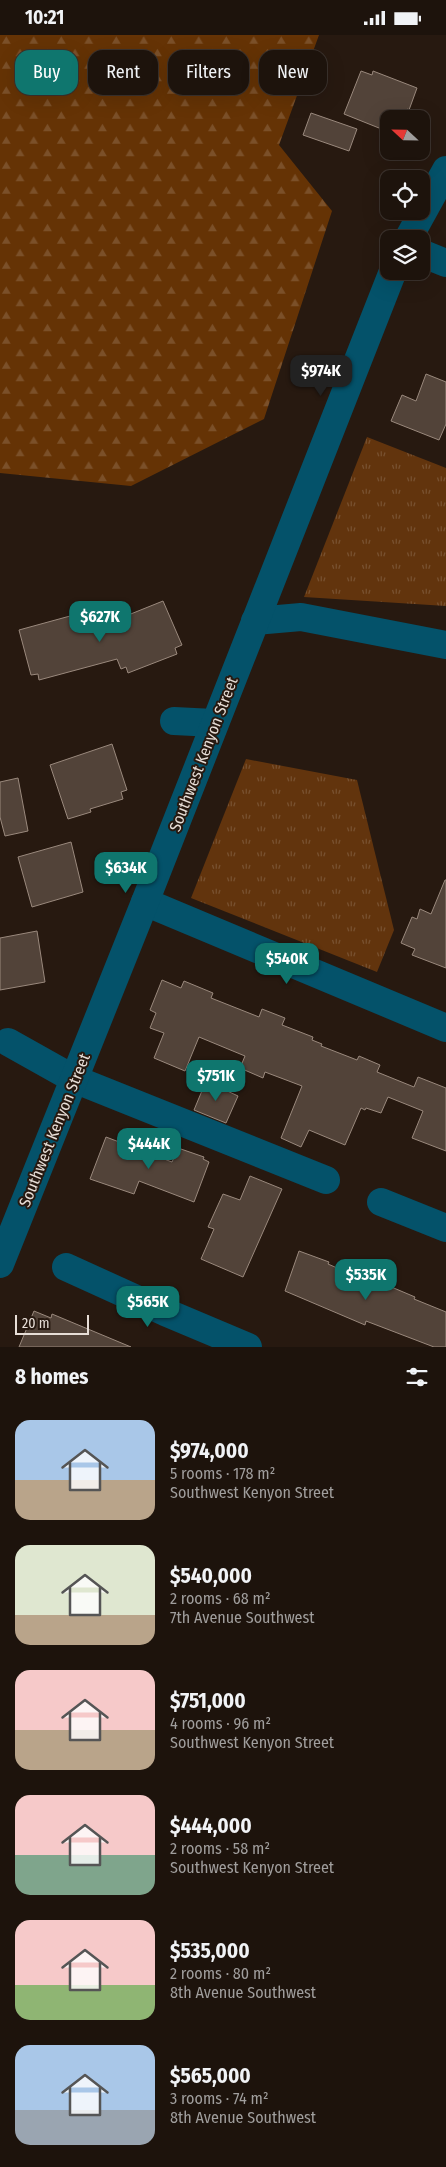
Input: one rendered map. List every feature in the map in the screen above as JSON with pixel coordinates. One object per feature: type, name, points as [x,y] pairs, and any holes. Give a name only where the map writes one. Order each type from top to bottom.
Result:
[{"type":"street","points":[[413,230],[446,169]]},
{"type":"street","points":[[430,257],[446,263]]},
{"type":"street","name":"Southwest Kenyon Street","points":[[0,1264],[145,903],[214,723],[389,280]]},
{"type":"street","points":[[255,621],[301,617],[446,645]]},
{"type":"street","points":[[174,721],[214,723]]},
{"type":"street","points":[[145,903],[446,1027]]},
{"type":"street","points":[[8,1042],[74,1079],[326,1180]]},
{"type":"street","points":[[381,1202],[446,1228]]},
{"type":"street","points":[[66,1267],[248,1347]]},
{"type":"green space","points":[[0,35],[319,35],[314,50],[259,50],[259,95],[297,95],[279,145],[332,211],[264,419],[131,486],[0,473]]},
{"type":"green space","points":[[367,437],[446,468],[446,606],[304,597]]},
{"type":"green space","points":[[246,759],[357,780],[394,930],[377,972],[191,898]]},
{"type":"building","points":[[361,71],[372,75],[373,71],[417,88],[409,110],[380,110],[380,128],[344,114]]},
{"type":"building","points":[[311,113],[357,129],[349,151],[303,135]]},
{"type":"building","points":[[426,374],[446,382],[446,424],[439,440],[391,421],[402,395],[416,401]]},
{"type":"building","points":[[163,601],[182,645],[175,648],[177,654],[128,673],[126,667],[121,669],[117,659],[39,680],[38,674],[31,675],[19,630],[81,613],[86,632]]},
{"type":"building","points":[[112,744],[127,790],[121,792],[123,799],[90,809],[91,812],[68,819],[50,765]]},
{"type":"building","points":[[18,778],[28,831],[5,836],[0,817],[0,782]]},
{"type":"building","points":[[71,842],[83,892],[32,907],[18,857]]},
{"type":"building","points":[[445,880],[446,968],[412,955],[415,949],[401,943],[412,917],[417,919],[420,909],[431,914]]},
{"type":"building","points":[[37,931],[45,982],[0,990],[0,938]]},
{"type":"building","points":[[162,980],[181,988],[184,981],[213,993],[211,998],[259,1017],[262,1009],[285,1018],[282,1025],[313,1037],[312,1040],[322,1044],[321,1046],[357,1060],[359,1056],[380,1065],[377,1072],[414,1087],[418,1077],[446,1088],[446,1151],[412,1138],[423,1111],[388,1097],[381,1113],[361,1108],[345,1145],[309,1130],[301,1147],[281,1138],[302,1086],[265,1072],[263,1078],[240,1068],[245,1056],[199,1037],[185,1071],[154,1058],[164,1033],[150,1028],[156,1013],[150,1010]]},
{"type":"building","points":[[206,1081],[238,1096],[226,1123],[194,1110]]},
{"type":"building","points":[[106,1137],[172,1162],[178,1148],[204,1157],[203,1159],[209,1162],[194,1202],[139,1181],[134,1194],[90,1179]]},
{"type":"building","points":[[250,1176],[282,1189],[243,1277],[201,1259],[214,1229],[208,1227],[223,1194],[240,1200]]},
{"type":"building","points":[[299,1251],[329,1262],[328,1264],[362,1279],[363,1275],[446,1312],[446,1347],[434,1347],[366,1321],[365,1325],[285,1291]]},
{"type":"building","points":[[34,1311],[51,1318],[52,1314],[131,1347],[19,1347]]}]
